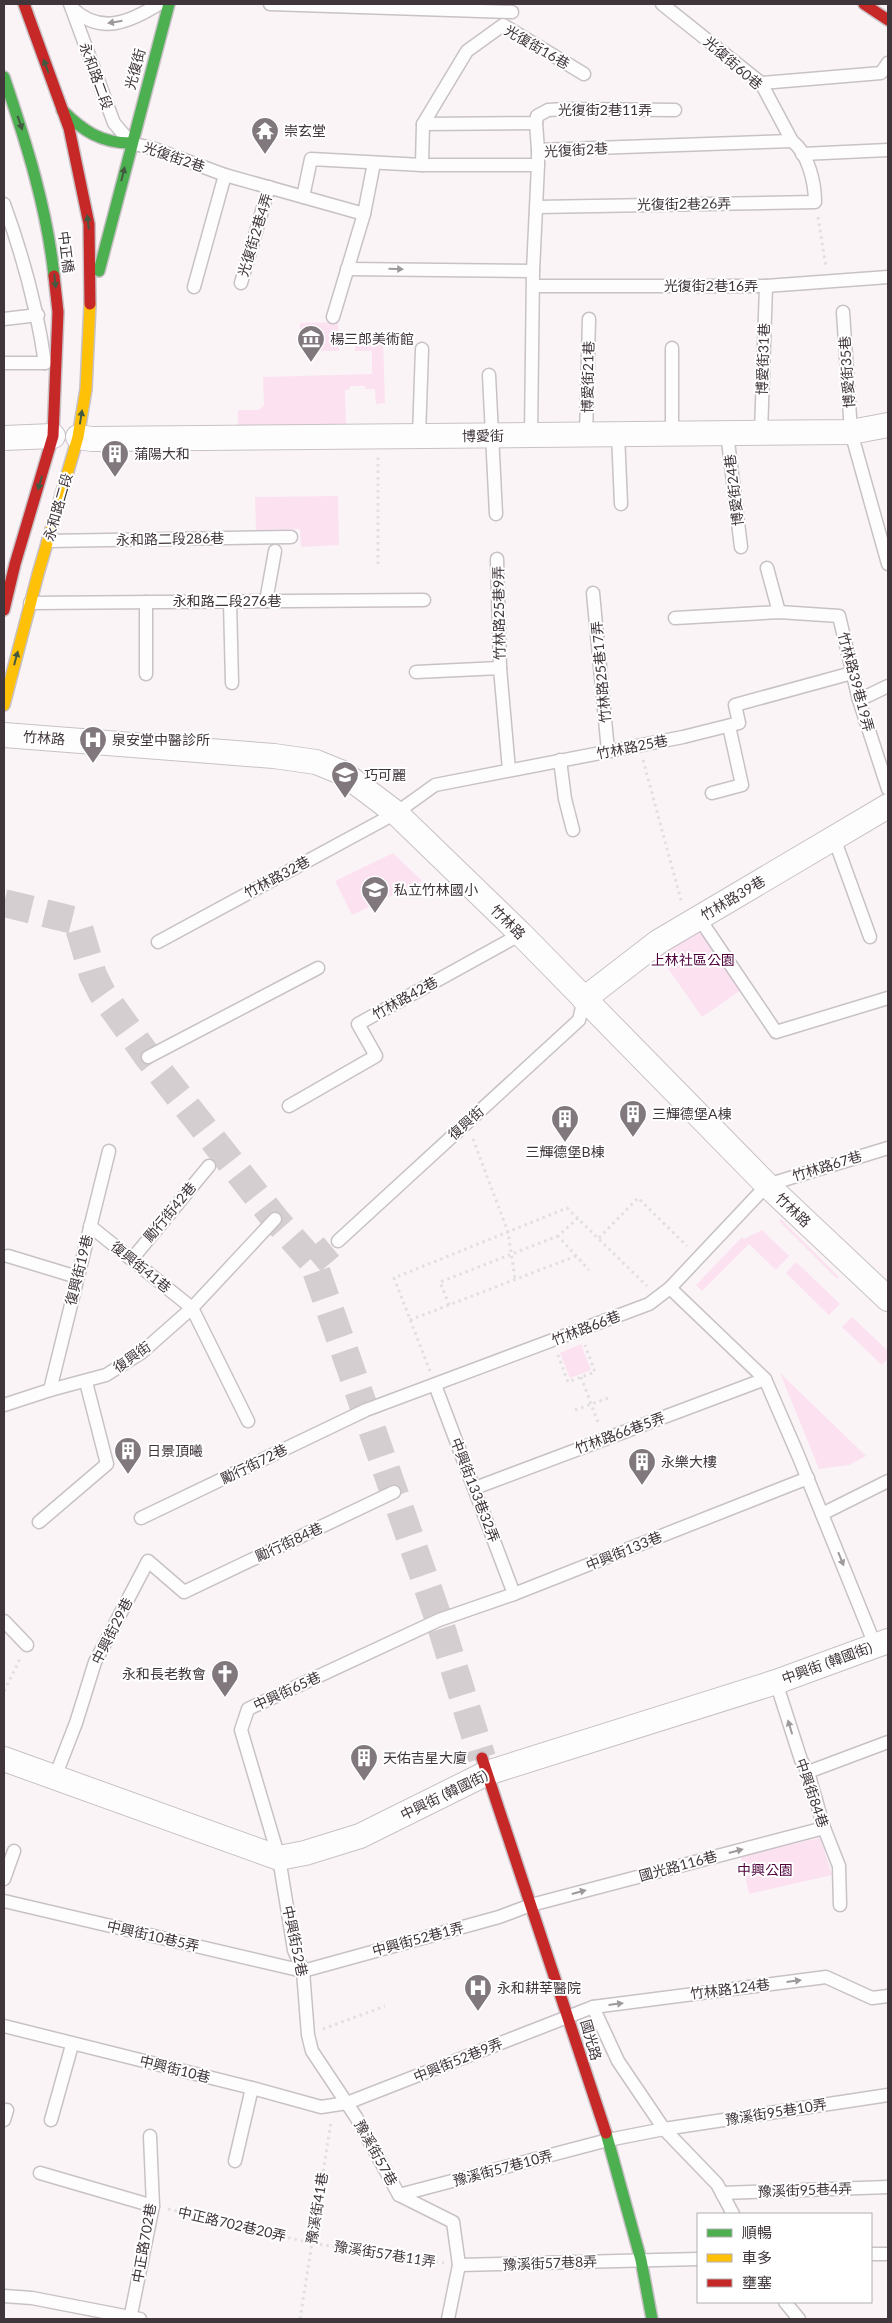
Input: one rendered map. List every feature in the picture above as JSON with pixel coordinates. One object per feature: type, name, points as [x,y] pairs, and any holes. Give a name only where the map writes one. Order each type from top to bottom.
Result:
[{"type":"main road","name":"中正橋","points":[[24,4],[69,128],[89,224],[90,306]]},
{"type":"main road","name":"光復街","points":[[90,306],[131,143],[169,4]]},
{"type":"main road","points":[[864,4],[888,20]]},
{"type":"main road","name":"中正橋","points":[[4,77],[22,129],[50,236],[58,312],[53,436]]},
{"type":"main road","points":[[62,110],[81,130],[98,140],[117,144],[131,143]]},
{"type":"main road","name":"永和路二段","points":[[4,705],[30,603],[78,437],[86,389],[90,306]]},
{"type":"main road","name":"永和路二段","points":[[4,610],[15,564],[53,436]]},
{"type":"main road","name":"國光路","points":[[485,1766],[608,2140],[641,2260],[652,2319]]},
{"type":"street","name":"博愛街","points":[[78,437],[92,440],[851,432],[888,425]]},
{"type":"street","points":[[4,438],[53,436]]},
{"type":"street","name":"竹林路","points":[[4,735],[274,756],[316,762],[343,772],[396,813],[521,934],[766,1185],[885,1290]]},
{"type":"street","name":"竹林路39巷","points":[[584,999],[658,942],[888,806]]},
{"type":"street","name":"中興街 (韓國街)","points":[[4,1759],[279,1858],[305,1854],[360,1836],[485,1766],[776,1682],[882,1643]]},
{"type":"lane","points":[[71,6],[82,17],[92,22],[105,24],[134,18],[159,4]]},
{"type":"lane","points":[[270,4],[515,8]]},
{"type":"lane","name":"光復街60巷","points":[[662,4],[761,83],[792,141],[797,144],[802,154],[815,186],[815,202]]},
{"type":"lane","name":"永和路二段","points":[[71,6],[114,122],[131,143]]},
{"type":"lane","points":[[503,25],[515,8]]},
{"type":"lane","name":"光復街16巷","points":[[423,124],[467,51],[503,25],[584,74]]},
{"type":"lane","points":[[761,83],[881,73],[888,63]]},
{"type":"lane","name":"光復街2巷11弄","points":[[536,123],[537,116],[548,110],[675,110]]},
{"type":"lane","points":[[422,165],[423,124],[536,123],[538,150]]},
{"type":"lane","name":"光復街2巷","points":[[303,197],[311,158],[422,165],[538,165],[538,150],[792,141]]},
{"type":"lane","name":"光復街2巷","points":[[131,143],[155,149],[226,175],[364,214]]},
{"type":"lane","points":[[802,154],[888,150]]},
{"type":"lane","points":[[333,317],[364,214],[374,163]]},
{"type":"lane","points":[[530,435],[533,271],[538,207],[538,165]]},
{"type":"lane","points":[[194,287],[226,175]]},
{"type":"lane","name":"光復街2巷4弄","points":[[241,283],[269,187]]},
{"type":"lane","name":"光復街2巷26弄","points":[[538,207],[815,202]]},
{"type":"lane","points":[[4,204],[20,249],[38,315],[45,363],[55,404]]},
{"type":"lane","points":[[348,268],[533,271]]},
{"type":"lane","name":"光復街2巷16弄","points":[[534,286],[766,286],[888,277]]},
{"type":"lane","name":"博愛街31巷","points":[[761,433],[766,286]]},
{"type":"lane","name":"博愛街35巷","points":[[843,312],[851,432],[888,564]]},
{"type":"lane","points":[[4,319],[38,315]]},
{"type":"lane","name":"博愛街21巷","points":[[586,435],[589,319]]},
{"type":"lane","points":[[672,348],[672,434]]},
{"type":"lane","points":[[419,436],[422,349]]},
{"type":"lane","points":[[4,363],[45,363]]},
{"type":"lane","points":[[489,375],[496,514]]},
{"type":"lane","name":"博愛街24巷","points":[[727,433],[741,547]]},
{"type":"lane","points":[[618,434],[621,504]]},
{"type":"lane","name":"永和路二段286巷","points":[[48,541],[291,537]]},
{"type":"lane","points":[[266,601],[274,552]]},
{"type":"lane","name":"竹林路25巷9弄","points":[[497,558],[500,668],[509,770]]},
{"type":"lane","points":[[767,568],[778,612]]},
{"type":"lane","name":"竹林路25巷17弄","points":[[593,592],[608,751]]},
{"type":"lane","name":"永和路二段276巷","points":[[30,603],[424,600]]},
{"type":"lane","points":[[230,601],[232,683]]},
{"type":"lane","points":[[146,602],[146,674]]},
{"type":"lane","name":"竹林路39巷19弄","points":[[675,618],[778,612],[839,616],[858,700],[888,789]]},
{"type":"lane","name":"竹林路25巷9弄","points":[[416,672],[500,668]]},
{"type":"lane","points":[[712,793],[742,785],[730,726],[739,723],[735,705],[852,673]]},
{"type":"lane","points":[[858,700],[888,686]]},
{"type":"lane","name":"竹林路25巷","points":[[396,813],[435,785],[730,726]]},
{"type":"lane","points":[[560,760],[564,799],[573,830]]},
{"type":"lane","name":"竹林路32巷","points":[[158,942],[396,813]]},
{"type":"lane","points":[[834,838],[870,937]]},
{"type":"lane","points":[[694,922],[776,1032],[888,998]]},
{"type":"lane","name":"竹林路42巷","points":[[289,1106],[376,1056],[358,1024],[521,934]]},
{"type":"lane","points":[[148,1058],[318,968]]},
{"type":"lane","name":"復興街","points":[[338,1241],[579,1020],[584,999]]},
{"type":"lane","name":"竹林路67巷","points":[[766,1185],[888,1148]]},
{"type":"lane","name":"復興街19巷","points":[[50,1390],[109,1151]]},
{"type":"lane","name":"勵行街42巷","points":[[132,1259],[209,1166]]},
{"type":"lane","name":"竹林路66巷","points":[[366,1410],[435,1386],[649,1304],[670,1288],[766,1185]]},
{"type":"lane","name":"復興街","points":[[4,1405],[106,1375],[142,1353],[192,1308],[275,1219]]},
{"type":"lane","name":"復興街41巷","points":[[90,1226],[192,1308]]},
{"type":"lane","points":[[8,1256],[77,1278]]},
{"type":"lane","points":[[670,1288],[765,1379],[822,1514],[882,1643]]},
{"type":"lane","points":[[192,1308],[248,1422]]},
{"type":"lane","name":"竹林路66巷5弄","points":[[475,1488],[765,1379]]},
{"type":"lane","points":[[39,1522],[107,1464],[86,1382]]},
{"type":"lane","name":"中興街133巷32弄","points":[[435,1386],[514,1594]]},
{"type":"lane","name":"勵行街72巷","points":[[142,1518],[366,1410]]},
{"type":"lane","name":"中興街133巷","points":[[439,1620],[514,1594],[808,1478]]},
{"type":"lane","points":[[822,1514],[888,1481]]},
{"type":"lane","name":"勵行街84巷","points":[[184,1592],[394,1492]]},
{"type":"lane","name":"中興街29巷","points":[[55,1777],[76,1723],[95,1662],[148,1561],[184,1592]]},
{"type":"lane","name":"中興街65巷","points":[[279,1858],[241,1730],[248,1709],[439,1620]]},
{"type":"lane","points":[[4,1621],[26,1644]]},
{"type":"lane","name":"中興街84巷","points":[[776,1682],[801,1760],[808,1772],[824,1828],[839,1866],[840,1905]]},
{"type":"lane","points":[[808,1772],[888,1742]]},
{"type":"lane","name":"國光路116巷","points":[[531,1905],[824,1828]]},
{"type":"lane","points":[[4,1879],[14,1851]]},
{"type":"lane","name":"中興街52巷","points":[[279,1858],[294,1950],[303,1971],[308,2035],[312,2051],[347,2103]]},
{"type":"lane","name":"中興街10巷5弄","points":[[4,1901],[303,1971]]},
{"type":"lane","name":"中興街52巷1弄","points":[[303,1971],[499,1917],[531,1905]]},
{"type":"lane","name":"竹林路124巷","points":[[568,2016],[593,2007],[826,1977],[872,1998],[888,1996]]},
{"type":"lane","points":[[593,2007],[618,2061],[664,2129],[717,2184],[732,2213]]},
{"type":"lane","name":"中興街52巷9弄","points":[[347,2103],[568,2016]]},
{"type":"lane","name":"中興街10巷","points":[[4,2026],[252,2088],[321,2108],[347,2103]]},
{"type":"lane","points":[[51,2120],[72,2044]]},
{"type":"lane","points":[[235,2161],[252,2088]]},
{"type":"lane","name":"豫溪街95巷10弄","points":[[608,2140],[664,2129],[888,2095]]},
{"type":"lane","name":"豫溪街57巷","points":[[347,2103],[399,2195],[453,2222],[459,2265],[448,2319]]},
{"type":"lane","name":"中正路702巷","points":[[130,2319],[152,2206],[150,2136]]},
{"type":"lane","name":"豫溪街57巷10弄","points":[[399,2195],[608,2140]]},
{"type":"lane","points":[[40,2173],[152,2206]]},
{"type":"lane","name":"豫溪街95巷4弄","points":[[722,2193],[888,2187]]},
{"type":"lane","points":[[872,2254],[888,2254]]},
{"type":"lane","name":"豫溪街57巷8弄","points":[[459,2265],[697,2259]]},
{"type":"lane","points":[[4,2296],[32,2298],[130,2319],[140,2319]]},
{"type":"lane","points":[[786,2303],[799,2319]]},
{"type":"path","points":[[815,202],[823,241],[827,281]]},
{"type":"path","points":[[378,437],[378,564]]},
{"type":"path","points":[[639,745],[694,922]]},
{"type":"path","points":[[466,1123],[508,1232],[516,1279]]},
{"type":"path","points":[[599,1238],[638,1198],[685,1244]]},
{"type":"path","points":[[435,1386],[394,1278],[567,1208],[658,1297]]},
{"type":"path","points":[[449,1305],[440,1282],[558,1236],[578,1218]]},
{"type":"path","points":[[558,1236],[589,1270]]},
{"type":"path","points":[[410,1320],[576,1256]]},
{"type":"path","points":[[553,1340],[567,1383],[596,1373],[580,1330]]},
{"type":"path","points":[[581,1377],[600,1428]]},
{"type":"path","points":[[575,1410],[608,1398]]},
{"type":"path","points":[[4,1691],[26,1644]]},
{"type":"path","points":[[308,2035],[385,2006]]},
{"type":"path","name":"豫溪街41巷","points":[[300,2319],[333,2114],[347,2103]]},
{"type":"path","name":"中正路702巷20弄","points":[[152,2206],[311,2243]]},
{"type":"path","name":"豫溪街57巷11弄","points":[[311,2243],[459,2265]]},
{"type":"green space","points":[[338,322],[339,351],[317,351],[316,349],[309,349],[309,347],[300,345],[300,323]]},
{"type":"green space","points":[[355,340],[383,340],[385,403],[376,404],[375,389],[365,389],[365,386],[350,386],[350,389],[345,390],[346,427],[238,429],[238,410],[259,410],[264,405],[263,377],[372,374],[372,351],[355,351]]},
{"type":"green space","points":[[338,496],[339,545],[301,547],[300,529],[256,530],[255,497]]},
{"type":"green space","points":[[393,853],[422,881],[352,915],[335,881]]},
{"type":"green space","name":"上林社區公園","points":[[687,932],[704,932],[741,990],[702,1017],[658,954]]},
{"type":"green space","points":[[781,1219],[839,1277],[837,1279],[779,1221]]},
{"type":"green space","points":[[762,1230],[789,1256],[776,1270],[749,1244],[702,1291],[696,1285],[742,1237],[744,1239]]},
{"type":"green space","points":[[796,1262],[840,1304],[829,1315],[786,1273]]},
{"type":"green space","points":[[852,1317],[888,1351],[888,1358],[882,1365],[842,1327]]},
{"type":"green space","points":[[581,1344],[591,1370],[570,1378],[560,1353]]},
{"type":"green space","points":[[780,1373],[866,1456],[849,1465],[819,1469]]},
{"type":"green space","name":"中興公園","points":[[820,1838],[832,1875],[749,1894],[741,1856]]},
{"type":"tunnel","points":[[4,903],[77,921],[93,975],[102,993],[148,1057],[275,1219],[313,1262],[439,1620],[482,1758]]},
{"type":"tunnel","points":[[313,1262],[338,1241]]},
{"type":"traffic: fast","points":[[99,271],[169,4]]},
{"type":"traffic: fast","points":[[4,77],[28,151],[41,200],[54,276]]},
{"type":"traffic: fast","points":[[62,110],[77,124],[93,134],[111,141],[131,143]]},
{"type":"traffic: fast","points":[[606,2133],[641,2260],[652,2319]]},
{"type":"traffic: slow","points":[[4,705],[38,574],[78,437],[86,389],[90,304]]},
{"type":"traffic: jam","points":[[24,4],[69,128],[89,224],[90,304]]},
{"type":"traffic: jam","points":[[864,4],[888,20]]},
{"type":"traffic: jam","points":[[4,610],[15,564],[53,436],[58,312],[54,276]]},
{"type":"traffic: jam","points":[[482,1758],[606,2133]]},
{"type":"place","name":"崇玄堂","points":[[265,155]]},
{"type":"place","name":"楊三郎美術館","points":[[311,363]]},
{"type":"place","name":"蒲陽大和","points":[[115,478]]},
{"type":"place","name":"泉安堂中醫診所","points":[[93,764]]},
{"type":"place","name":"巧可麗","points":[[345,799]]},
{"type":"place","name":"私立竹林國小","points":[[375,914]]},
{"type":"place","name":"三輝德堡A棟","points":[[633,1138]]},
{"type":"place","name":"三輝德堡B棟","points":[[565,1143]]},
{"type":"place","name":"日景頂曦","points":[[128,1475]]},
{"type":"place","name":"永樂大樓","points":[[642,1486]]},
{"type":"place","name":"永和長老教會","points":[[225,1698]]},
{"type":"place","name":"天佑吉星大廈","points":[[364,1782]]},
{"type":"place","name":"永和耕莘醫院","points":[[478,2012]]}]
